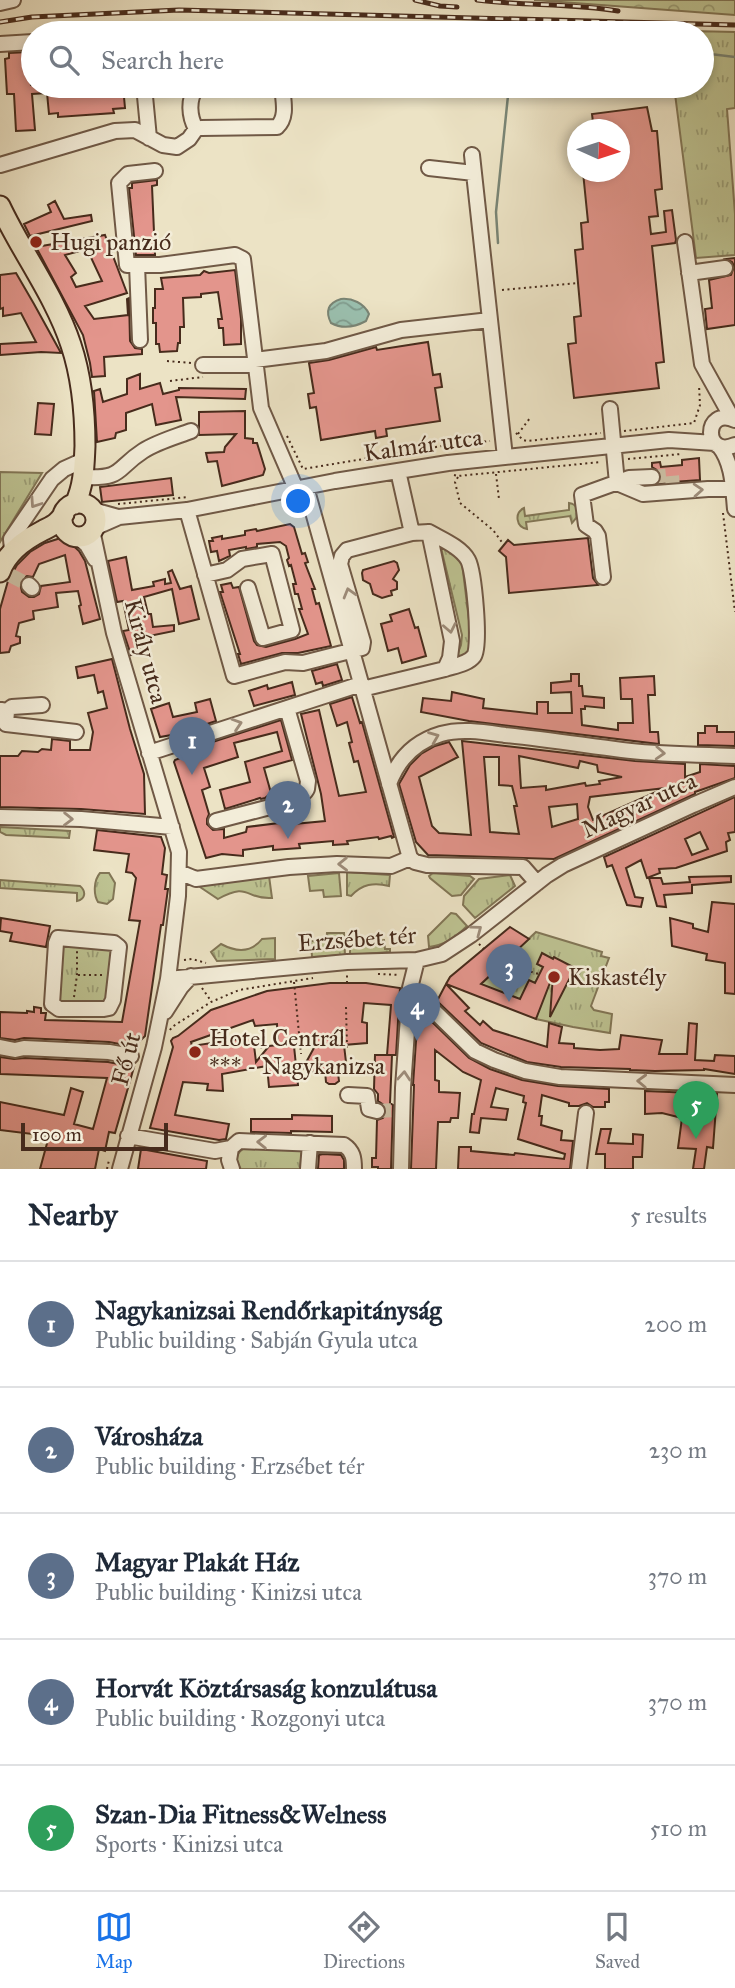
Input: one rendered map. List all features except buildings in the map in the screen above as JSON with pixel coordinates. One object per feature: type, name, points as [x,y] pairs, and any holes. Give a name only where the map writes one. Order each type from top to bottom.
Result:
[{"type":"main road","name":"Király utca","points":[[2,213],[59,315],[72,347],[82,391],[84,420],[81,470],[84,518]]},
{"type":"main road","points":[[4,565],[41,531],[84,518]]},
{"type":"street","points":[[0,3],[13,0]]},
{"type":"street","points":[[0,44],[21,42]]},
{"type":"street","points":[[145,98],[149,138]]},
{"type":"street","points":[[191,98],[191,119],[196,129]]},
{"type":"street","points":[[196,129],[277,127],[283,120],[283,98]]},
{"type":"street","points":[[0,158],[0,164],[115,131],[135,130],[167,147],[177,147],[189,139],[196,129]]},
{"type":"street","points":[[472,155],[490,320],[510,438],[505,457]]},
{"type":"street","points":[[429,168],[474,173]]},
{"type":"street","points":[[155,171],[128,174],[119,183],[127,265],[160,265],[235,255],[242,258],[261,408],[301,488],[352,651],[410,858],[427,865],[518,866],[527,869],[537,883]]},
{"type":"street","points":[[685,242],[704,371],[733,419]]},
{"type":"street","points":[[137,265],[140,340]]},
{"type":"street","points":[[689,273],[725,268]]},
{"type":"street","points":[[203,365],[255,362],[326,351],[401,330],[490,320]]},
{"type":"street","points":[[715,390],[718,405],[710,434],[725,457],[735,509]]},
{"type":"street","points":[[610,409],[617,483]]},
{"type":"street","name":"Kalmár utca","points":[[669,440],[726,417],[733,419]]},
{"type":"street","points":[[4,565],[10,539],[40,494],[58,474],[81,470],[103,478],[112,476],[146,448],[191,431]]},
{"type":"street","name":"Kalmár utca","points":[[84,518],[187,510],[398,471],[613,439],[669,440],[728,448],[735,445]]},
{"type":"street","points":[[732,483],[735,452]]},
{"type":"street","points":[[398,471],[412,533]]},
{"type":"street","points":[[603,577],[597,533],[586,525],[582,495],[629,478],[652,477]]},
{"type":"street","points":[[617,483],[643,494],[732,483]]},
{"type":"street","points":[[149,754],[361,686],[468,662],[477,646],[471,567],[466,557],[429,532],[412,533],[347,550],[342,556],[340,564],[362,648],[303,663],[285,662],[234,676],[187,510]]},
{"type":"street","name":"Király utca","points":[[84,518],[88,545],[98,563],[114,633],[179,852],[179,872]]},
{"type":"street","points":[[429,532],[451,634],[450,659],[445,669]]},
{"type":"street","points":[[205,575],[228,570],[242,559],[272,554],[292,630],[263,638],[248,588]]},
{"type":"street","points":[[42,705],[12,707],[4,711],[6,724],[76,732]]},
{"type":"street","points":[[216,821],[270,807],[277,800],[305,792],[307,789],[308,781],[287,708]]},
{"type":"street","points":[[389,784],[406,753],[431,737],[450,732],[479,732],[566,741],[623,750],[735,756]]},
{"type":"street","name":"Magyar utca","points":[[563,866],[735,788]]},
{"type":"street","points":[[0,817],[81,819],[172,827]]},
{"type":"street","points":[[179,872],[196,879],[325,865],[391,866],[410,858]]},
{"type":"street","name":"Erzsébet tér","points":[[169,979],[196,981],[347,962],[416,960],[442,954],[563,866]]},
{"type":"street","name":"Fő út","points":[[120,1169],[169,979],[179,872]]},
{"type":"street","points":[[60,937],[77,939],[114,943],[119,950],[113,1002],[110,1007],[59,1009],[52,1004],[56,943],[60,937]]},
{"type":"street","points":[[401,1169],[400,1110],[410,988],[416,960]]},
{"type":"street","points":[[160,1018],[181,987],[196,981]]},
{"type":"street","points":[[410,988],[416,998],[433,1010],[475,1051],[525,1071],[560,1077],[735,1085]]},
{"type":"street","points":[[0,1047],[15,1050],[24,1048],[109,1052],[131,1056]]},
{"type":"street","points":[[348,1094],[367,1096],[369,1109],[377,1111]]},
{"type":"street","points":[[579,1169],[586,1113]]},
{"type":"street","points":[[128,1136],[215,1152],[231,1148],[240,1141],[344,1145],[354,1156],[354,1169]]},
{"type":"street","points":[[308,1169],[310,1143]]},
{"type":"street","points":[[231,1148],[229,1160],[232,1169]]},
{"type":"path","points":[[502,290],[578,283]]},
{"type":"path","points":[[167,361],[203,365]]},
{"type":"path","points":[[287,436],[303,469],[442,446],[510,438],[527,441],[613,439],[694,423],[700,405],[699,381],[704,371]]},
{"type":"path","points":[[510,438],[530,418]]},
{"type":"path","points":[[510,438],[514,429]]},
{"type":"path","points":[[495,473],[499,499]]},
{"type":"path","points":[[458,476],[455,482],[460,503],[496,533],[504,545]]},
{"type":"path","points":[[84,518],[196,496]]},
{"type":"path","points":[[73,1009],[77,939]]},
{"type":"path","points":[[498,969],[524,970],[539,974]]},
{"type":"path","points":[[370,974],[394,974]]},
{"type":"path","points":[[169,1034],[172,1027],[211,1002],[249,987],[320,977]]},
{"type":"path","points":[[196,981],[211,1002]]},
{"type":"path","points":[[293,981],[301,1054]]},
{"type":"path","points":[[346,1007],[348,1048]]},
{"type":"path","points":[[255,1046],[267,1049]]},
{"type":"green space","points":[[534,0],[735,0],[735,15]]},
{"type":"green space","points":[[714,32],[735,32],[735,108],[727,109],[735,214],[735,255],[696,258],[676,98],[714,98]]},
{"type":"green space","points":[[0,472],[42,473],[0,542]]},
{"type":"green space","points":[[569,503],[575,506],[578,512],[572,523],[570,516],[526,522],[527,529],[520,526],[518,516],[524,508],[525,516],[569,510]]},
{"type":"green space","points":[[441,548],[447,548],[462,563],[471,637],[469,650],[458,661],[456,658],[462,635]]},
{"type":"green space","points":[[0,827],[70,831],[69,838],[6,835],[0,832]]},
{"type":"green space","points":[[347,872],[390,875],[389,886],[368,885],[351,896],[347,895]]},
{"type":"green space","points":[[100,873],[109,873],[115,883],[113,899],[107,904],[98,902],[95,895],[95,883]]},
{"type":"green space","points":[[339,873],[341,896],[324,897],[323,890],[310,891],[308,876]]},
{"type":"green space","points":[[433,873],[470,876],[474,879],[461,895],[452,896],[430,878]]},
{"type":"green space","points":[[510,875],[515,886],[475,918],[463,905],[464,896],[479,879]]},
{"type":"green space","points":[[269,876],[272,898],[242,891],[218,899],[200,887],[200,883]]},
{"type":"green space","points":[[0,880],[80,886],[84,895],[77,901],[77,893],[0,888]]},
{"type":"green space","points":[[451,913],[456,914],[467,926],[450,940],[429,947],[428,936]]},
{"type":"green space","points":[[536,932],[602,952],[601,956],[609,958],[591,1006],[594,1010],[612,1014],[610,1033],[536,1019],[481,984]]},
{"type":"green space","points":[[327,933],[344,933],[345,955],[312,957],[311,941],[326,941]]},
{"type":"green space","points":[[350,933],[367,942],[384,940],[385,949],[390,949],[390,952],[350,955]]},
{"type":"green space","points":[[275,938],[275,959],[217,961],[211,952],[221,944],[243,950],[253,947],[262,939]]},
{"type":"green space","points":[[61,945],[112,947],[106,1003],[59,1004]]},
{"type":"green space","points":[[246,1147],[302,1148],[300,1169],[241,1169],[237,1156]]},
{"type":"water","points":[[341,299],[361,304],[369,314],[366,321],[348,326],[331,323],[329,308]]},
{"type":"waterway","points":[[714,54],[735,57]]},
{"type":"waterway","points":[[498,243],[496,212],[508,98]]},
{"type":"tunnel","points":[[652,477],[672,475],[673,488]]},
{"type":"tunnel","points":[[10,575],[29,585]]},
{"type":"tunnel","points":[[377,1111],[398,1110]]},
{"type":"railway","points":[[415,0],[457,7]]},
{"type":"railway","points":[[477,0],[618,11]]},
{"type":"railway","points":[[0,22],[32,17],[179,10],[587,21]]},
{"type":"railway","points":[[714,24],[735,25]]},
{"type":"place","name":"Hugi panzió","points":[[36,242]]},
{"type":"place","name":"Nagykanizsai Rendőrkapitányság","points":[[192,775]]},
{"type":"place","name":"Városháza","points":[[288,839]]},
{"type":"place","name":"Kiskastély","points":[[554,977]]},
{"type":"place","name":"Magyar Plakát Ház","points":[[509,1002]]},
{"type":"place","name":"Horvát Köztársaság konzulátusa","points":[[417,1041]]},
{"type":"place","name":"Hotel Centrál *** - Nagykanizsa","points":[[195,1052]]},
{"type":"place","name":"Szan-Dia Fitness&Welness","points":[[696,1139]]}]
